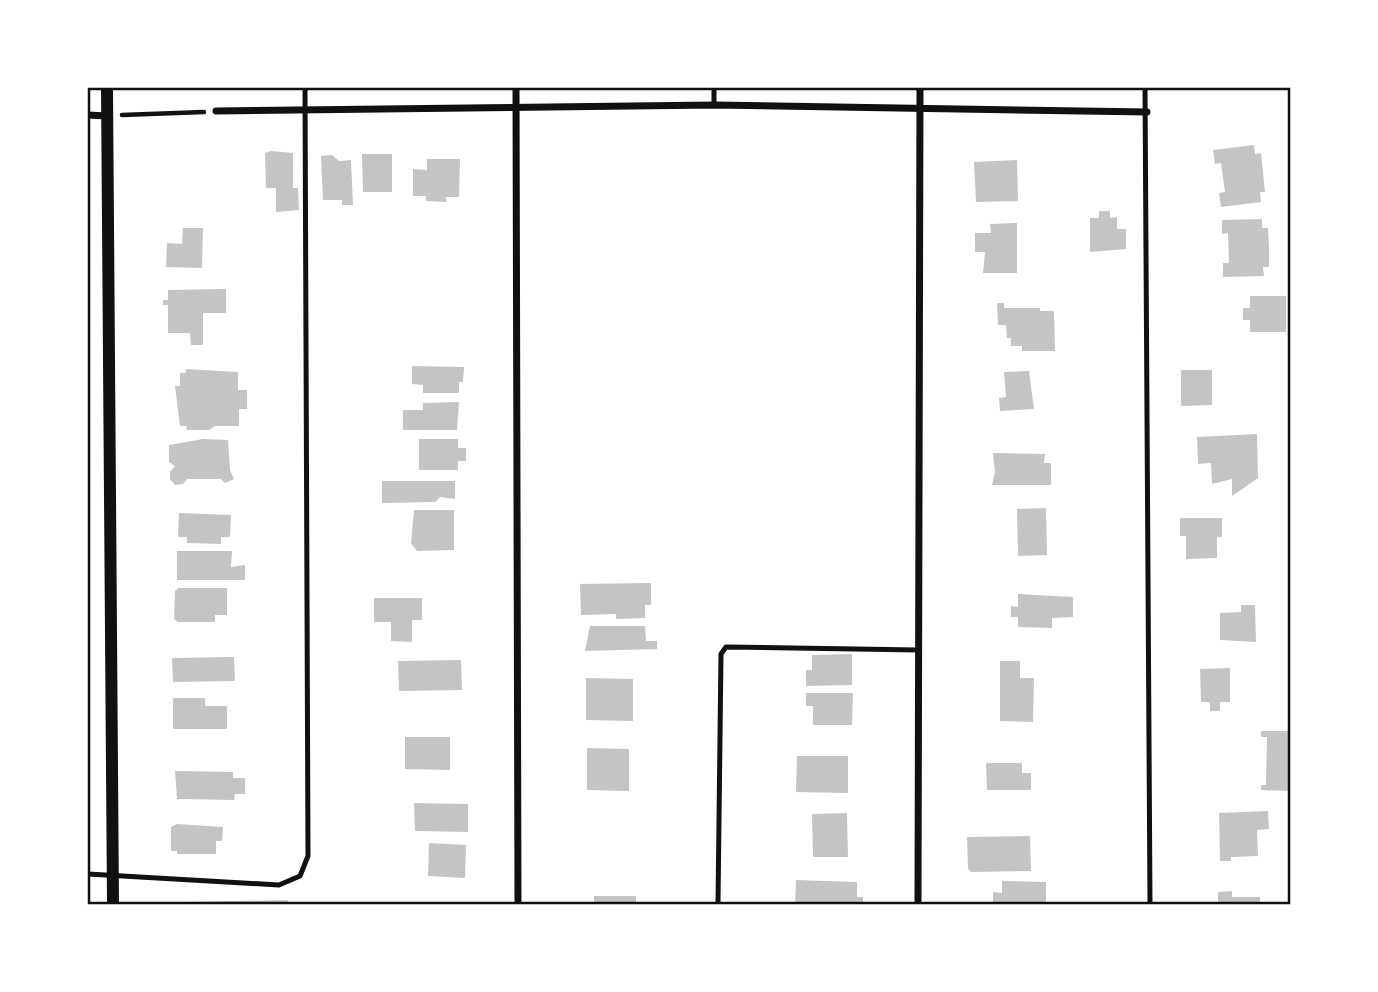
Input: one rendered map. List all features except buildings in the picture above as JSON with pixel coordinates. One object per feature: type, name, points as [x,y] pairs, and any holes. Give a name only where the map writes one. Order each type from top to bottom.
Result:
[{"type":"street","points":[[107,88],[113,905]]},
{"type":"street","points":[[516,88],[519,905]]},
{"type":"street","points":[[918,905],[920,88]]},
{"type":"street","points":[[216,111],[714,105],[1147,112]]},
{"type":"street","points":[[88,115],[107,116]]},
{"type":"lane","points":[[88,874],[279,885],[300,876],[308,856],[305,88]]},
{"type":"lane","points":[[714,88],[714,105]]},
{"type":"lane","points":[[1145,88],[1150,905]]},
{"type":"lane","points":[[718,905],[721,654],[726,648],[918,650]]},
{"type":"path","points":[[107,116],[216,111]]}]
